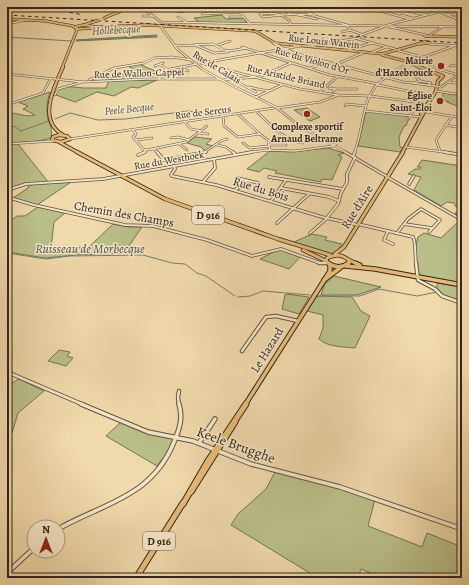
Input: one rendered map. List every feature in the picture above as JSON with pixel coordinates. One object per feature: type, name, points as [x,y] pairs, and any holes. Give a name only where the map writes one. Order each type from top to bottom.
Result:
[{"type":"highway","points":[[90,27],[104,18],[132,7]]},
{"type":"highway","points":[[84,24],[98,21]]},
{"type":"main road","points":[[7,19],[28,19],[62,24],[84,24],[90,27]]},
{"type":"main road","points":[[62,24],[74,27],[76,29],[85,29]]},
{"type":"main road","points":[[74,27],[78,25]]},
{"type":"main road","points":[[74,39],[85,29],[90,27],[169,26],[255,31],[275,44]]},
{"type":"main road","points":[[69,138],[59,133],[53,124],[50,116],[49,104],[57,79],[74,39],[76,29]]},
{"type":"main road","points":[[381,54],[395,49],[419,44],[426,41],[431,36],[461,37]]},
{"type":"main road","name":"Rue Louis Warein","points":[[275,44],[381,54],[416,65],[443,76]]},
{"type":"main road","points":[[438,88],[438,81],[443,76]]},
{"type":"main road","name":"Rue d'Aire","points":[[335,254],[344,246],[358,225],[406,147],[420,116],[425,111],[426,105],[438,88]]},
{"type":"main road","points":[[52,139],[53,124]]},
{"type":"main road","points":[[52,139],[63,135]]},
{"type":"main road","points":[[52,139],[59,142],[69,138]]},
{"type":"main road","name":"D 916","points":[[69,138],[71,145],[80,154]]},
{"type":"main road","name":"D 916","points":[[59,142],[118,176],[171,202],[278,239],[330,255]]},
{"type":"main road","name":"D 916","points":[[278,239],[328,263],[330,271],[322,282]]},
{"type":"main road","name":"Rue d'Aire","points":[[344,246],[346,257]]},
{"type":"main road","points":[[375,269],[335,254],[330,255],[328,263],[341,267],[346,266],[375,269],[462,285]]},
{"type":"main road","points":[[346,266],[349,263],[349,260]]},
{"type":"main road","name":"D 916","points":[[322,282],[341,267]]},
{"type":"main road","name":"Le Hazard","points":[[136,578],[322,282]]},
{"type":"street","points":[[141,7],[160,22],[250,25],[438,27],[462,29]]},
{"type":"street","points":[[172,9],[176,12],[186,11],[188,10],[187,7]]},
{"type":"street","points":[[235,7],[250,25]]},
{"type":"street","points":[[274,8],[278,7],[299,17],[312,14]]},
{"type":"street","points":[[298,7],[312,14],[345,24],[350,30]]},
{"type":"street","points":[[367,7],[409,19]]},
{"type":"street","points":[[403,10],[419,7],[439,12],[462,21]]},
{"type":"street","points":[[389,26],[409,19],[460,8]]},
{"type":"street","points":[[205,9],[209,13]]},
{"type":"street","points":[[222,9],[220,10],[222,13]]},
{"type":"street","points":[[286,10],[293,10]]},
{"type":"street","points":[[378,10],[403,10],[426,15]]},
{"type":"street","points":[[202,14],[239,12]]},
{"type":"street","points":[[267,25],[267,21],[260,14],[274,12],[282,15],[290,21],[290,25]]},
{"type":"street","points":[[447,16],[462,13]]},
{"type":"street","points":[[263,17],[291,14]]},
{"type":"street","points":[[306,15],[317,19]]},
{"type":"street","points":[[400,15],[413,18]]},
{"type":"street","points":[[143,16],[153,16]]},
{"type":"street","points":[[230,17],[244,16]]},
{"type":"street","points":[[178,17],[188,23]]},
{"type":"street","points":[[7,24],[28,19]]},
{"type":"street","points":[[108,34],[129,32],[125,26]]},
{"type":"street","points":[[358,38],[361,35],[384,26]]},
{"type":"street","points":[[389,26],[426,41],[462,47]]},
{"type":"street","name":"Rue de Calais","points":[[162,27],[181,53],[221,80],[276,108],[297,125],[332,146],[388,176],[462,220]]},
{"type":"street","points":[[431,36],[442,28]]},
{"type":"street","points":[[458,30],[462,29]]},
{"type":"street","points":[[342,32],[350,30],[361,34]]},
{"type":"street","points":[[431,36],[446,36]]},
{"type":"street","points":[[305,46],[358,38],[422,57]]},
{"type":"street","points":[[343,40],[359,47]]},
{"type":"street","points":[[175,46],[192,44],[218,45],[230,41]]},
{"type":"street","points":[[348,51],[372,43]]},
{"type":"street","points":[[275,44],[280,48],[328,62],[438,88],[445,85],[462,72]]},
{"type":"street","points":[[198,45],[214,53],[246,48]]},
{"type":"street","points":[[218,45],[228,52]]},
{"type":"street","points":[[159,79],[164,70],[168,69],[180,68],[280,48],[300,46]]},
{"type":"street","points":[[310,233],[326,218],[339,201],[347,181],[347,174],[356,152],[366,106],[370,96],[378,84],[394,70],[422,57],[432,55],[455,46]]},
{"type":"street","name":"Rue du Violon d'Or","points":[[242,47],[338,77],[433,96]]},
{"type":"street","points":[[370,53],[386,47]]},
{"type":"street","points":[[336,64],[365,52]]},
{"type":"street","points":[[55,95],[57,89],[85,82],[115,68],[144,63],[154,58],[173,57],[191,60]]},
{"type":"street","points":[[420,58],[425,62],[450,73],[462,76]]},
{"type":"street","points":[[155,66],[160,65],[163,62]]},
{"type":"street","points":[[310,69],[328,62]]},
{"type":"street","points":[[416,65],[425,62]]},
{"type":"street","name":"Rue Aristide Briand","points":[[202,63],[258,77],[282,85],[319,92],[339,95],[370,96],[422,103],[426,105]]},
{"type":"street","points":[[258,77],[291,63]]},
{"type":"street","points":[[450,66],[462,64]]},
{"type":"street","points":[[160,65],[168,69]]},
{"type":"street","points":[[180,68],[188,71]]},
{"type":"street","points":[[386,76],[414,74],[427,70]]},
{"type":"street","points":[[443,76],[450,73]]},
{"type":"street","name":"Rue de Wallon-Cappel","points":[[7,74],[85,82],[159,79],[221,80],[258,77]]},
{"type":"street","points":[[414,74],[420,81]]},
{"type":"street","points":[[319,92],[338,77]]},
{"type":"street","points":[[7,105],[44,93],[51,78]]},
{"type":"street","points":[[413,83],[420,81],[438,81]]},
{"type":"street","points":[[448,82],[462,84]]},
{"type":"street","points":[[239,83],[256,92]]},
{"type":"street","points":[[255,98],[282,85]]},
{"type":"street","points":[[248,88],[253,87],[268,91]]},
{"type":"street","points":[[329,88],[357,89]]},
{"type":"street","points":[[436,92],[455,94]]},
{"type":"street","name":"Rue de Sercus","points":[[69,138],[320,102],[339,95]]},
{"type":"street","points":[[409,119],[410,115],[422,103]]},
{"type":"street","points":[[345,106],[347,104],[366,106]]},
{"type":"street","points":[[257,111],[262,118],[287,137],[297,143],[303,143]]},
{"type":"street","points":[[365,111],[420,116]]},
{"type":"street","points":[[425,111],[462,118]]},
{"type":"street","points":[[425,111],[462,118]]},
{"type":"street","points":[[238,114],[243,120],[267,139],[270,150]]},
{"type":"street","points":[[222,116],[224,126],[238,137],[243,138],[260,134]]},
{"type":"street","points":[[440,152],[436,140],[452,116]]},
{"type":"street","points":[[184,121],[191,129],[208,134]]},
{"type":"street","points":[[445,125],[462,128]]},
{"type":"street","points":[[133,130],[136,134],[133,137],[143,149],[146,150],[179,144],[189,140],[207,126]]},
{"type":"street","points":[[460,139],[462,135]]},
{"type":"street","points":[[171,138],[178,137],[189,140]]},
{"type":"street","points":[[332,146],[336,144],[340,137]]},
{"type":"street","points":[[135,140],[152,138]]},
{"type":"street","points":[[7,144],[52,139]]},
{"type":"street","points":[[155,163],[164,160],[203,154],[221,141],[228,139]]},
{"type":"street","points":[[243,143],[250,148],[269,145],[286,145]]},
{"type":"street","points":[[179,144],[187,150]]},
{"type":"street","points":[[216,145],[226,147],[235,155]]},
{"type":"street","name":"Rue du Westhoek","points":[[7,190],[24,185],[101,179],[270,150],[295,151],[332,146]]},
{"type":"street","points":[[406,147],[462,155]]},
{"type":"street","points":[[154,149],[164,160]]},
{"type":"street","points":[[138,155],[145,154],[146,150]]},
{"type":"street","points":[[349,154],[356,152]]},
{"type":"street","points":[[203,182],[215,168],[214,159]]},
{"type":"street","name":"Rue du Bois","points":[[174,166],[175,169],[171,175],[172,176],[235,190],[326,218],[410,236],[414,239],[417,277]]},
{"type":"street","points":[[409,184],[414,176]]},
{"type":"street","points":[[269,177],[343,189]]},
{"type":"street","points":[[237,178],[258,183]]},
{"type":"street","points":[[235,190],[247,180]]},
{"type":"street","points":[[271,201],[282,188],[286,180]]},
{"type":"street","points":[[282,188],[339,201]]},
{"type":"street","points":[[277,223],[309,194]]},
{"type":"street","name":"Chemin des Champs","points":[[7,197],[34,205],[125,225],[153,226],[207,240],[252,256],[258,256],[281,248],[320,263],[328,263]]},
{"type":"street","points":[[397,233],[418,210],[423,209],[440,220],[431,228],[429,232]]},
{"type":"street","points":[[404,224],[431,228]]},
{"type":"street","points":[[388,231],[384,241],[393,244]]},
{"type":"street","points":[[417,277],[421,282],[442,296],[462,303]]},
{"type":"street","points":[[242,351],[264,318],[267,316],[277,316],[298,320]]},
{"type":"street","name":"Keele Brugghe","points":[[7,372],[135,427],[159,435],[199,443],[254,466],[340,487],[462,529]]},
{"type":"street","points":[[66,525],[118,501],[135,491],[163,463],[170,452],[182,419],[177,396],[179,391]]},
{"type":"street","points":[[199,443],[215,419]]},
{"type":"street","points":[[7,573],[26,555]]},
{"type":"green space","points":[[222,15],[226,19],[244,18],[247,24],[200,23],[194,18]]},
{"type":"green space","points":[[157,35],[157,37],[76,41],[77,40]]},
{"type":"green space","points":[[139,64],[155,71],[152,78],[91,81],[102,75],[108,77],[131,73],[133,69],[128,66]]},
{"type":"green space","points":[[157,80],[138,88],[131,87],[114,96],[97,92],[75,102],[56,95],[57,90],[67,87],[106,88],[109,81]]},
{"type":"green space","points":[[462,89],[462,108],[440,99],[444,93],[455,95]]},
{"type":"green space","points":[[50,92],[47,108],[52,135],[51,138],[39,141],[7,143],[7,113],[28,116],[35,115],[23,109],[28,106],[18,102]]},
{"type":"green space","name":"Complexe sportif Arnaud Beltrame","points":[[307,108],[320,117],[310,121],[294,110]]},
{"type":"green space","points":[[366,111],[405,115],[409,118],[399,137],[400,147],[403,148],[400,152],[358,146]]},
{"type":"green space","points":[[195,137],[212,139],[206,144],[213,146],[206,152],[201,147],[187,143]]},
{"type":"green space","points":[[18,144],[49,183],[19,185],[7,190],[7,145]]},
{"type":"green space","points":[[328,148],[344,153],[338,155],[342,157],[332,180],[322,179],[321,182],[275,173],[277,171],[264,168],[259,172],[247,169],[270,151],[290,152]]},
{"type":"green space","points":[[422,160],[462,166],[462,210],[456,207],[454,203],[447,202],[441,206],[414,190],[421,177],[408,174],[415,169],[420,169],[421,167],[417,167]]},
{"type":"green space","points":[[71,182],[37,205],[13,198],[28,188],[29,185]]},
{"type":"green space","points":[[38,207],[65,213],[54,222],[51,248],[89,247],[113,224],[128,227],[142,227],[124,253],[45,258],[7,252],[7,223],[17,216],[25,216]]},
{"type":"green space","points":[[462,210],[462,218],[455,213]]},
{"type":"green space","points":[[460,220],[462,222],[462,283],[419,276],[415,249],[418,237],[424,233],[441,238]]},
{"type":"green space","points":[[312,234],[327,237],[325,240],[342,244],[337,251],[330,254],[294,242]]},
{"type":"green space","points":[[279,249],[301,256],[289,269],[260,259]]},
{"type":"green space","points":[[334,276],[381,287],[357,295],[321,295],[324,285]]},
{"type":"green space","points":[[437,283],[462,287],[462,301],[444,295],[437,288]]},
{"type":"green space","points":[[286,294],[309,297],[299,314],[282,309]]},
{"type":"green space","points":[[316,297],[352,297],[361,311],[370,316],[355,348],[326,344],[319,339],[323,328],[323,315],[307,311]]},
{"type":"green space","points":[[59,350],[70,352],[67,356],[73,358],[66,366],[48,361]]},
{"type":"green space","points":[[19,379],[44,391],[18,413],[12,433],[7,438],[7,386]]},
{"type":"green space","points":[[121,422],[153,434],[174,439],[167,453],[157,466],[106,436]]},
{"type":"green space","points":[[275,472],[339,488],[375,499],[368,526],[422,547],[427,533],[462,547],[462,559],[456,578],[383,578],[361,569],[358,578],[318,578],[231,525],[238,514],[266,489]]},
{"type":"waterway","name":"Hollebecque","points":[[76,40],[156,36]]},
{"type":"waterway","name":"Hollebecque","points":[[7,37],[71,41]]},
{"type":"waterway","name":"Peele Becque","points":[[55,119],[70,113],[98,120],[125,119],[189,111],[207,114]]},
{"type":"waterway","name":"Peele Becque","points":[[7,127],[14,126],[21,131],[49,121]]},
{"type":"waterway","name":"Ruisseau de Morbecque","points":[[7,253],[46,259],[69,256],[143,255],[172,263],[185,264],[197,273],[206,276],[235,296]]},
{"type":"waterway","name":"Ruisseau de Morbecque","points":[[319,296],[360,296],[379,289],[417,296],[437,292]]},
{"type":"waterway","name":"Ruisseau de Morbecque","points":[[238,297],[250,296],[263,291],[310,295]]},
{"type":"railway","points":[[42,7],[83,15]]},
{"type":"railway","points":[[7,15],[462,43]]},
{"type":"place","name":"Mairie d'Hazebrouck","points":[[441,66]]},
{"type":"place","name":"Église Saint-Éloi","points":[[440,101]]},
{"type":"place","name":"Complexe sportif Arnaud Beltrame","points":[[307,114]]}]
